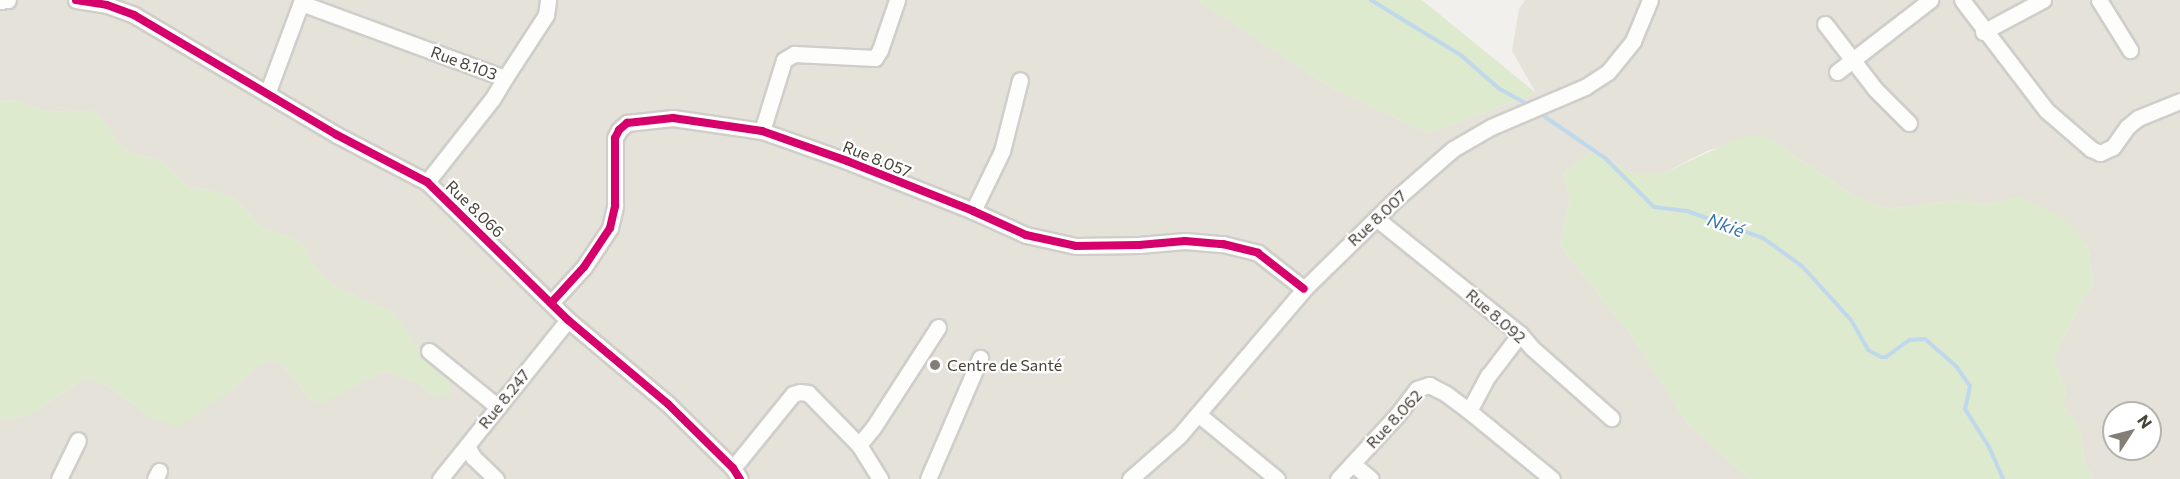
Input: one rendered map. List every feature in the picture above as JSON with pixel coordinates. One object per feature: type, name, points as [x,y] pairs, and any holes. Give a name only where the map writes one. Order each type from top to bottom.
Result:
[{"type":"street","points":[[0,1],[8,0]]},
{"type":"street","name":"Rue 8.066","points":[[76,0],[107,5],[134,15],[267,94],[427,182],[568,320],[668,404],[736,474]]},
{"type":"street","points":[[505,78],[546,15],[548,0]]},
{"type":"street","points":[[762,131],[784,60],[794,54],[875,58],[880,51],[897,0]]},
{"type":"street","name":"Rue 8.007","points":[[1130,479],[1179,436],[1304,289],[1453,149],[1514,116],[1545,106],[1585,87],[1608,72],[1633,41],[1650,0]]},
{"type":"street","points":[[1837,72],[1930,0]]},
{"type":"street","points":[[1962,0],[1983,32],[2046,110],[2091,150],[2100,153],[2113,147],[2127,127],[2138,118],[2180,101]]},
{"type":"street","points":[[1983,32],[2043,0]]},
{"type":"street","points":[[2099,0],[2130,50]]},
{"type":"street","points":[[267,94],[302,2]]},
{"type":"street","name":"Rue 8.103","points":[[302,2],[505,78],[493,98],[427,182]]},
{"type":"street","points":[[1825,24],[1875,89],[1909,123]]},
{"type":"street","points":[[973,211],[1002,151],[1020,80]]},
{"type":"street","name":"Rue 8.057","points":[[551,303],[584,267],[610,228],[615,206],[615,138],[619,130],[627,123],[673,118],[762,131],[847,161],[973,211],[1026,236],[1076,246],[1139,245],[1185,241],[1223,244],[1258,253],[1304,289]]},
{"type":"street","name":"Rue 8.092","points":[[1377,219],[1520,334],[1611,417]]},
{"type":"street","name":"Rue 8.247","points":[[441,479],[568,320]]},
{"type":"street","points":[[859,445],[873,428],[938,327]]},
{"type":"street","points":[[1520,334],[1488,376],[1469,411],[1552,479]]},
{"type":"street","points":[[429,351],[498,407]]},
{"type":"street","points":[[928,479],[980,358]]},
{"type":"street","name":"Rue 8.062","points":[[1338,479],[1417,389],[1430,385],[1446,393],[1469,411]]},
{"type":"street","points":[[736,474],[793,394],[801,392],[808,393],[859,445],[880,479]]},
{"type":"street","points":[[1198,414],[1277,479]]},
{"type":"street","points":[[59,479],[78,440]]},
{"type":"street","points":[[467,446],[473,457],[496,479]]},
{"type":"street","points":[[1353,464],[1371,479]]},
{"type":"shaded area","points":[[0,0],[1198,0],[1328,86],[1428,133],[1536,93],[1512,51],[1519,9],[1525,0],[2180,0],[2180,479],[2092,479],[2091,472],[2085,466],[2080,429],[2062,403],[2066,391],[2053,357],[2093,282],[2087,245],[2021,197],[1985,205],[1959,200],[1890,209],[1859,199],[1767,137],[1709,150],[1664,173],[1632,173],[1593,151],[1563,173],[1570,198],[1560,246],[1631,335],[1688,424],[1750,479],[0,479],[0,420],[27,416],[86,378],[107,385],[156,421],[233,389],[255,367],[266,362],[280,362],[310,399],[321,403],[384,371],[417,382],[436,398],[449,381],[421,353],[395,314],[332,285],[315,267],[304,246],[293,238],[260,227],[237,200],[212,190],[188,187],[162,161],[128,152],[119,144],[98,114],[87,110],[48,112],[14,100],[0,101]]},
{"type":"green space","points":[[1198,0],[1422,0],[1536,93],[1428,133],[1328,86]]},
{"type":"green space","points":[[14,100],[48,112],[87,110],[98,114],[119,144],[128,152],[162,161],[188,187],[212,190],[237,200],[260,227],[293,238],[304,246],[315,267],[332,285],[395,314],[421,353],[449,381],[449,394],[436,398],[417,382],[384,371],[321,404],[310,399],[280,362],[266,362],[255,367],[233,389],[180,426],[156,421],[107,385],[86,378],[27,416],[0,420],[0,101]]},
{"type":"green space","points":[[1746,135],[1767,137],[1859,199],[1890,209],[1959,200],[1985,205],[2021,197],[2064,218],[2087,245],[2093,282],[2053,357],[2066,391],[2062,403],[2080,429],[2085,466],[2091,472],[2092,479],[1750,479],[1688,424],[1631,335],[1560,246],[1570,198],[1563,173],[1593,151],[1632,173],[1664,173]]},
{"type":"waterway","name":"Nkié","points":[[1371,0],[1462,56],[1498,88],[1530,106]]},
{"type":"waterway","name":"Nkié","points":[[1538,112],[1605,158],[1654,207],[1687,211],[1763,238],[1802,266],[1851,320],[1868,350],[1881,357],[1886,357],[1909,340],[1925,339],[1956,366],[1970,386],[1965,409],[1989,447],[2003,479]]},
{"type":"cycle path","points":[[76,0],[107,5],[134,15],[337,135],[427,182],[568,320],[668,404],[733,468],[740,479]]},
{"type":"cycle path","points":[[551,303],[584,267],[610,228],[615,206],[615,138],[619,130],[627,123],[673,118],[762,131],[847,161],[973,211],[1026,235],[1076,246],[1139,245],[1185,241],[1223,244],[1258,253],[1304,289]]},
{"type":"place","name":"Centre de Santé","points":[[935,365]]}]
